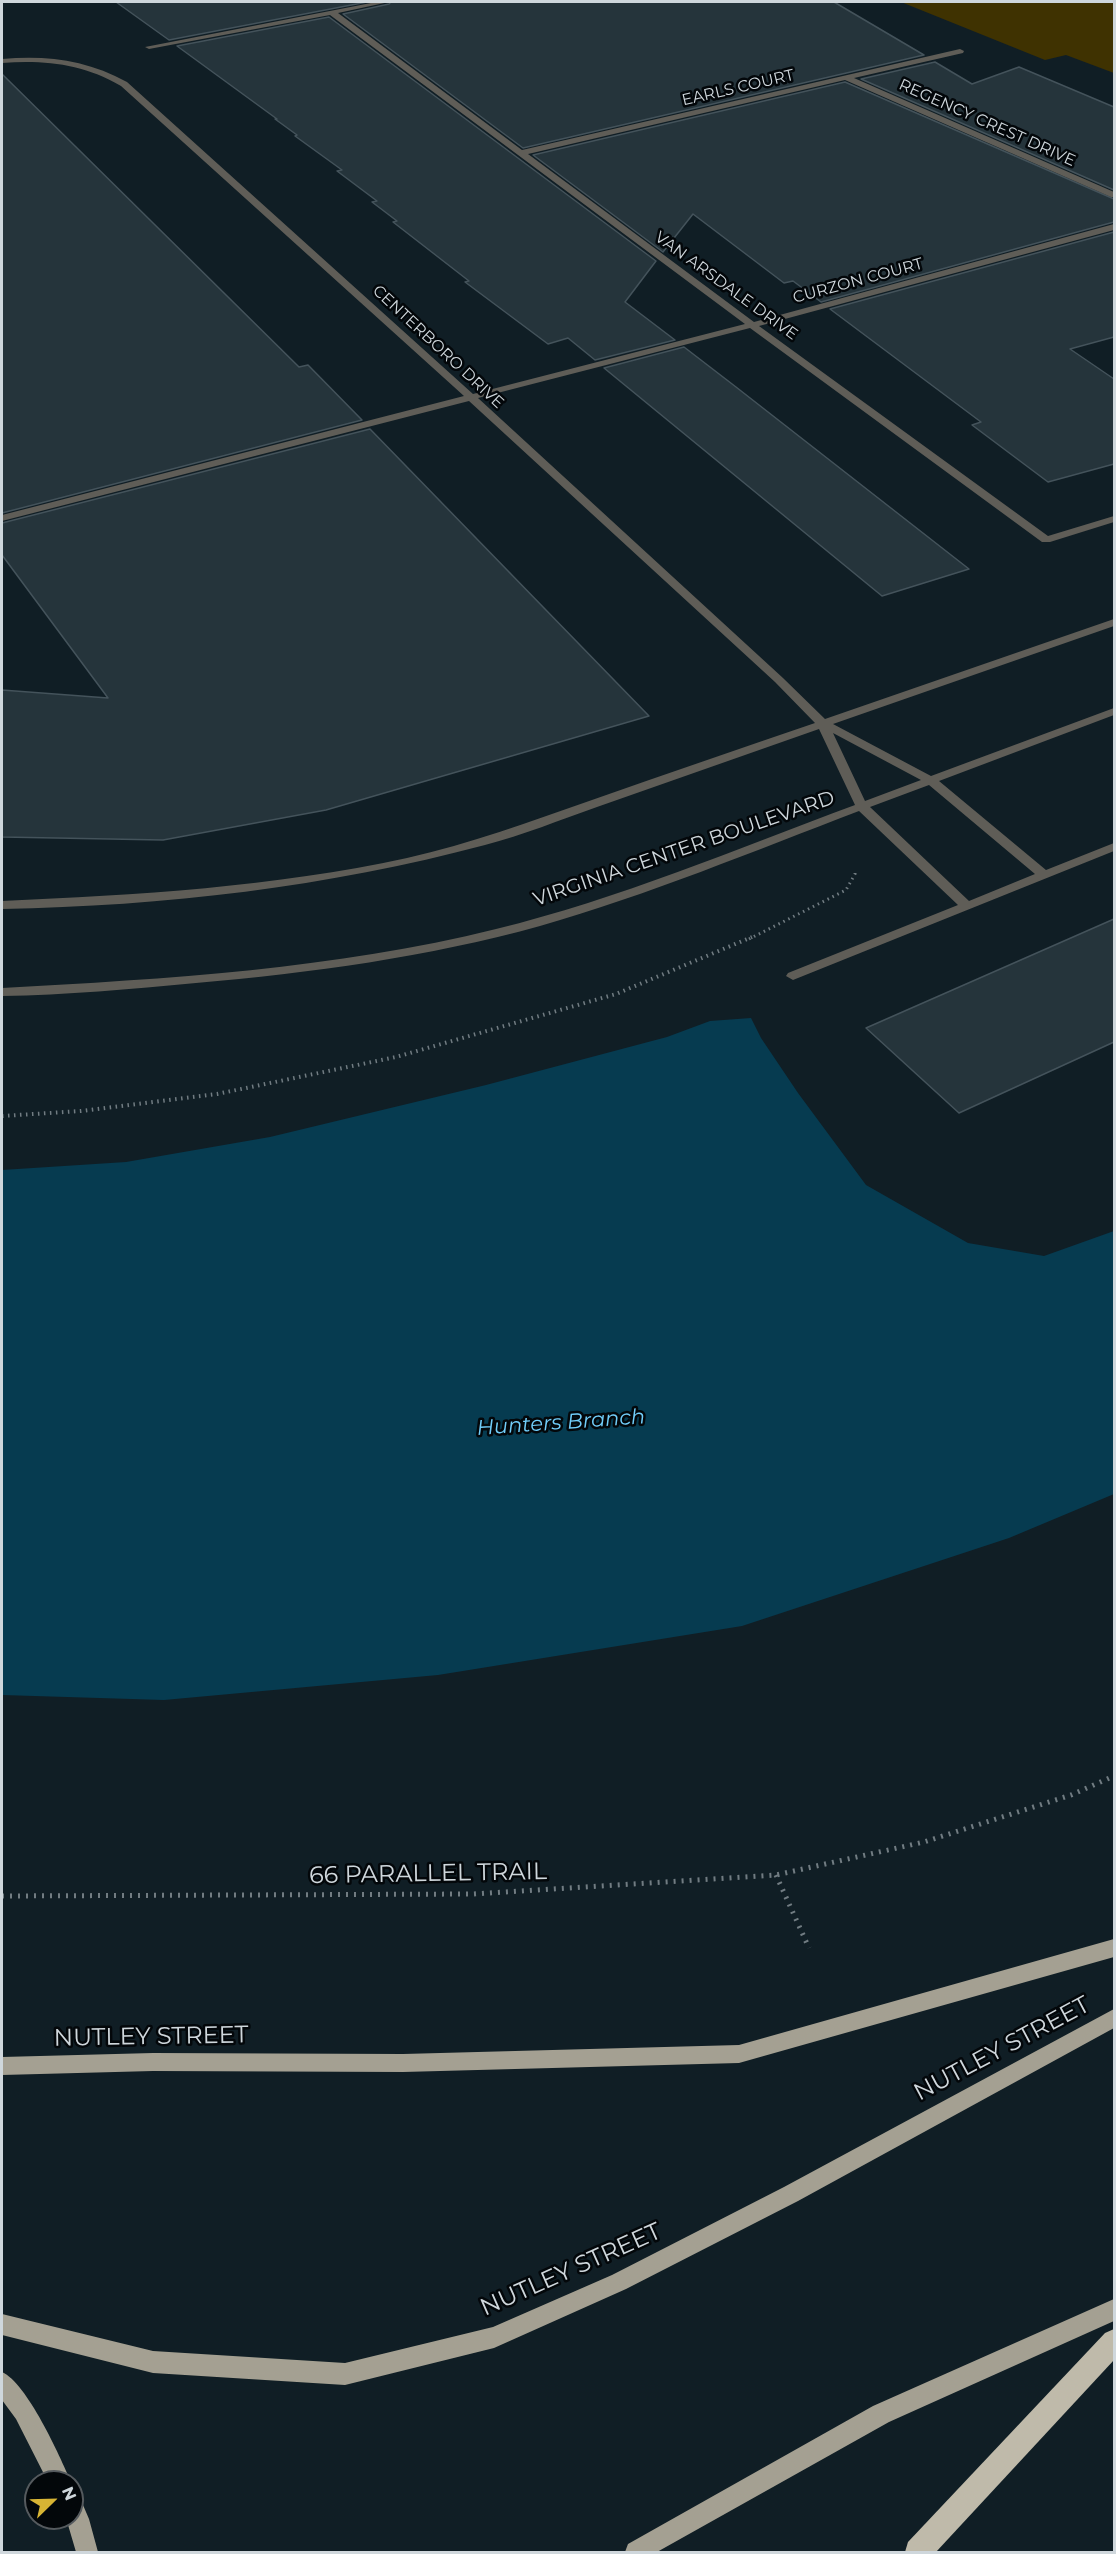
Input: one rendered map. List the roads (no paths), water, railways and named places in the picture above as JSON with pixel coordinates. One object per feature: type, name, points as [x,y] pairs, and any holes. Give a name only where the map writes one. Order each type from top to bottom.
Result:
[{"type":"highway","points":[[918,2553],[1114,2342]]},
{"type":"main road","name":"NUTLEY STREET","points":[[2,2066],[153,2062],[403,2063],[739,2054],[1114,1948]]},
{"type":"main road","name":"NUTLEY STREET","points":[[2,2325],[153,2362],[345,2374],[494,2337],[629,2277],[791,2194],[1114,2018]]},
{"type":"main road","points":[[636,2553],[881,2414],[1114,2310]]},
{"type":"main road","points":[[2,2383],[24,2411],[54,2470]]},
{"type":"main road","points":[[81,2530],[87,2553]]},
{"type":"street","points":[[149,47],[385,2]]},
{"type":"street","name":"VAN ARSDALE DRIVE","points":[[331,12],[1046,540],[1114,519]]},
{"type":"street","name":"EARLS COURT","points":[[522,153],[960,51]]},
{"type":"street","name":"CENTERBORO DRIVE","points":[[2,61],[49,59],[81,63],[104,71],[124,84],[341,278],[779,680],[822,723]]},
{"type":"street","name":"REGENCY CREST DRIVE","points":[[847,78],[1114,195]]},
{"type":"street","name":"CURZON COURT","points":[[2,518],[752,325],[1114,227]]},
{"type":"street","points":[[2,905],[115,900],[210,892],[296,881],[396,864],[484,842],[1114,622]]},
{"type":"street","name":"VIRGINIA CENTER BOULEVARD","points":[[2,992],[132,986],[244,975],[341,962],[458,942],[567,914],[666,880],[1114,711]]},
{"type":"street","points":[[822,723],[930,780],[1044,875]]},
{"type":"street","points":[[822,723],[862,807],[968,907]]},
{"type":"street","points":[[793,976],[1114,847]]},
{"type":"water","name":"Hunters Branch","points":[[751,1018],[761,1038],[798,1093],[866,1185],[968,1243],[1044,1256],[1114,1231],[1114,1494],[1009,1538],[742,1626],[438,1675],[164,1700],[2,1695],[2,1170],[126,1162],[270,1137],[486,1085],[667,1037],[710,1021]]}]
